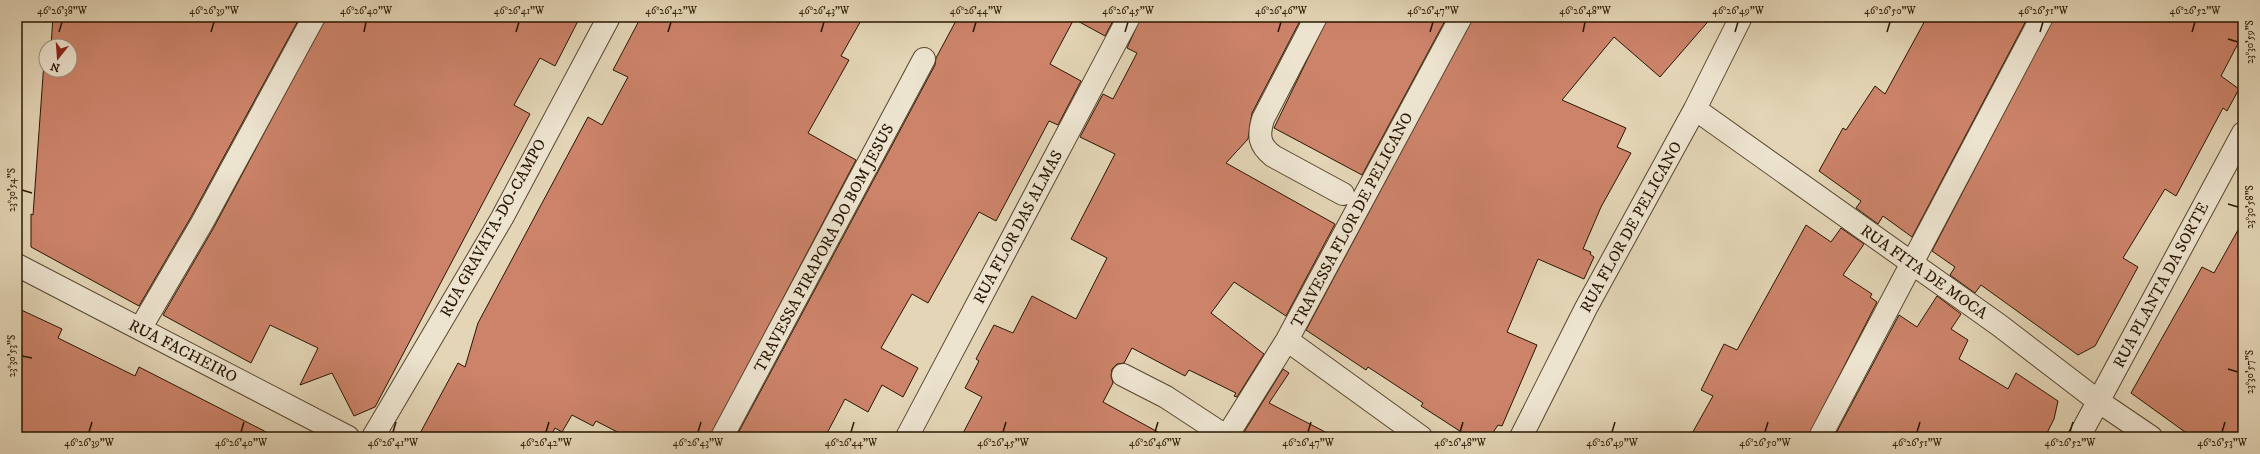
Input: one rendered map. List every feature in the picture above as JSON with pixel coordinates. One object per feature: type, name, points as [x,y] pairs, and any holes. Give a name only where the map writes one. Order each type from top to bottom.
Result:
[{"type":"street","points":[[140,329],[202,223],[314,17]]},
{"type":"street","name":"RUA GRAVATA-DO-CAMPO","points":[[373,437],[502,218],[608,17]]},
{"type":"street","name":"RUA FLOR DAS ALMAS","points":[[907,437],[1129,17]]},
{"type":"street","points":[[1316,17],[1263,119],[1259,132],[1260,140],[1264,150],[1273,156],[1343,194]]},
{"type":"street","name":"TRAVESSA FLOR DE PELICANO","points":[[1421,437],[1287,340],[1460,17]]},
{"type":"street","name":"RUA FLOR DE PELICANO","points":[[1521,437],[1586,308],[1694,109],[1740,17]]},
{"type":"street","points":[[1820,437],[1911,262],[2042,17]]},
{"type":"street","name":"TRAVESSA PIRAPORA DO BOM JESUS","points":[[722,437],[924,59]]},
{"type":"street","name":"RUA FITA DE MOCA","points":[[1694,109],[1999,325],[2098,401],[2151,437]]},
{"type":"street","name":"RUA PLANTA DA SORTE","points":[[2079,437],[2243,133]]},
{"type":"street","name":"RUA FACHEIRO","points":[[17,265],[348,437]]},
{"type":"street","points":[[1123,375],[1166,397],[1227,437],[1287,340]]},
{"type":"building","points":[[53,17],[300,17],[191,217],[139,306],[31,247],[31,214],[33,215],[43,78],[78,78],[78,38],[52,38]]},
{"type":"building","points":[[326,17],[580,17],[555,66],[540,58],[514,105],[530,114],[375,407],[354,416],[332,373],[300,385],[318,348],[270,325],[251,363],[163,315],[213,229]]},
{"type":"building","points":[[641,17],[863,17],[841,56],[849,60],[808,133],[856,160],[710,437],[627,437],[596,421],[593,426],[572,415],[562,432],[555,428],[550,437],[418,437],[458,363],[465,367],[478,323],[588,117],[602,125],[628,77],[613,70]]},
{"type":"building","points":[[958,17],[1115,17],[1105,36],[1074,19],[1050,64],[1081,81],[1058,125],[1049,121],[996,221],[979,212],[928,303],[912,294],[881,348],[918,368],[903,397],[882,385],[868,412],[845,399],[825,437],[736,437],[935,65],[936,58]]},
{"type":"building","points":[[1141,17],[1302,17],[1252,113],[1248,139],[1226,163],[1335,224],[1286,316],[1234,282],[1211,313],[1264,354],[1237,397],[1234,396],[1236,393],[1189,370],[1185,376],[1132,348],[1124,363],[1117,364],[1112,369],[1111,376],[1113,383],[1103,402],[1167,437],[961,437],[982,397],[965,388],[979,361],[976,359],[994,325],[1013,333],[1032,296],[1076,319],[1107,258],[1071,239],[1115,154],[1080,137],[1103,94],[1113,99],[1137,53],[1127,48]]},
{"type":"building","points":[[1328,17],[1447,17],[1362,175],[1274,128]]},
{"type":"building","points":[[1473,17],[1712,17],[1660,77],[1614,37],[1562,100],[1626,128],[1617,147],[1631,153],[1601,207],[1583,249],[1591,252],[1590,254],[1594,257],[1584,279],[1538,259],[1507,332],[1537,345],[1502,426],[1498,425],[1490,437],[1469,437],[1421,406],[1423,403],[1368,367],[1366,370],[1306,330]]},
{"type":"building","points":[[1927,17],[2028,17],[1912,237],[1883,216],[1878,224],[1856,208],[1861,201],[1819,171],[1843,128],[1846,130],[1875,86],[1885,94]]},
{"type":"building","points":[[2054,17],[2243,17],[2243,34],[2221,76],[2239,89],[2227,111],[2223,108],[2176,196],[2165,189],[2123,258],[2138,267],[2095,346],[2078,355],[1981,285],[1975,293],[1950,275],[1955,267],[1932,251]]},
{"type":"building","points":[[2243,221],[2243,437],[2192,437],[2131,393],[2202,267],[2214,273]]},
{"type":"building","points":[[1806,225],[1831,242],[1841,228],[1864,244],[1843,275],[1872,294],[1870,297],[1877,302],[1808,437],[1690,437],[1713,396],[1701,390],[1724,344],[1737,350]]},
{"type":"building","points":[[1937,296],[1961,314],[1951,329],[1968,340],[1959,359],[2008,389],[2016,373],[2058,401],[2054,419],[2045,437],[1834,437],[1899,315],[1917,327]]},
{"type":"building","points":[[17,308],[62,329],[58,338],[135,376],[139,367],[276,437],[17,437]]},
{"type":"building","points":[[1283,369],[1289,373],[1269,403],[1335,437],[1241,437]]}]
